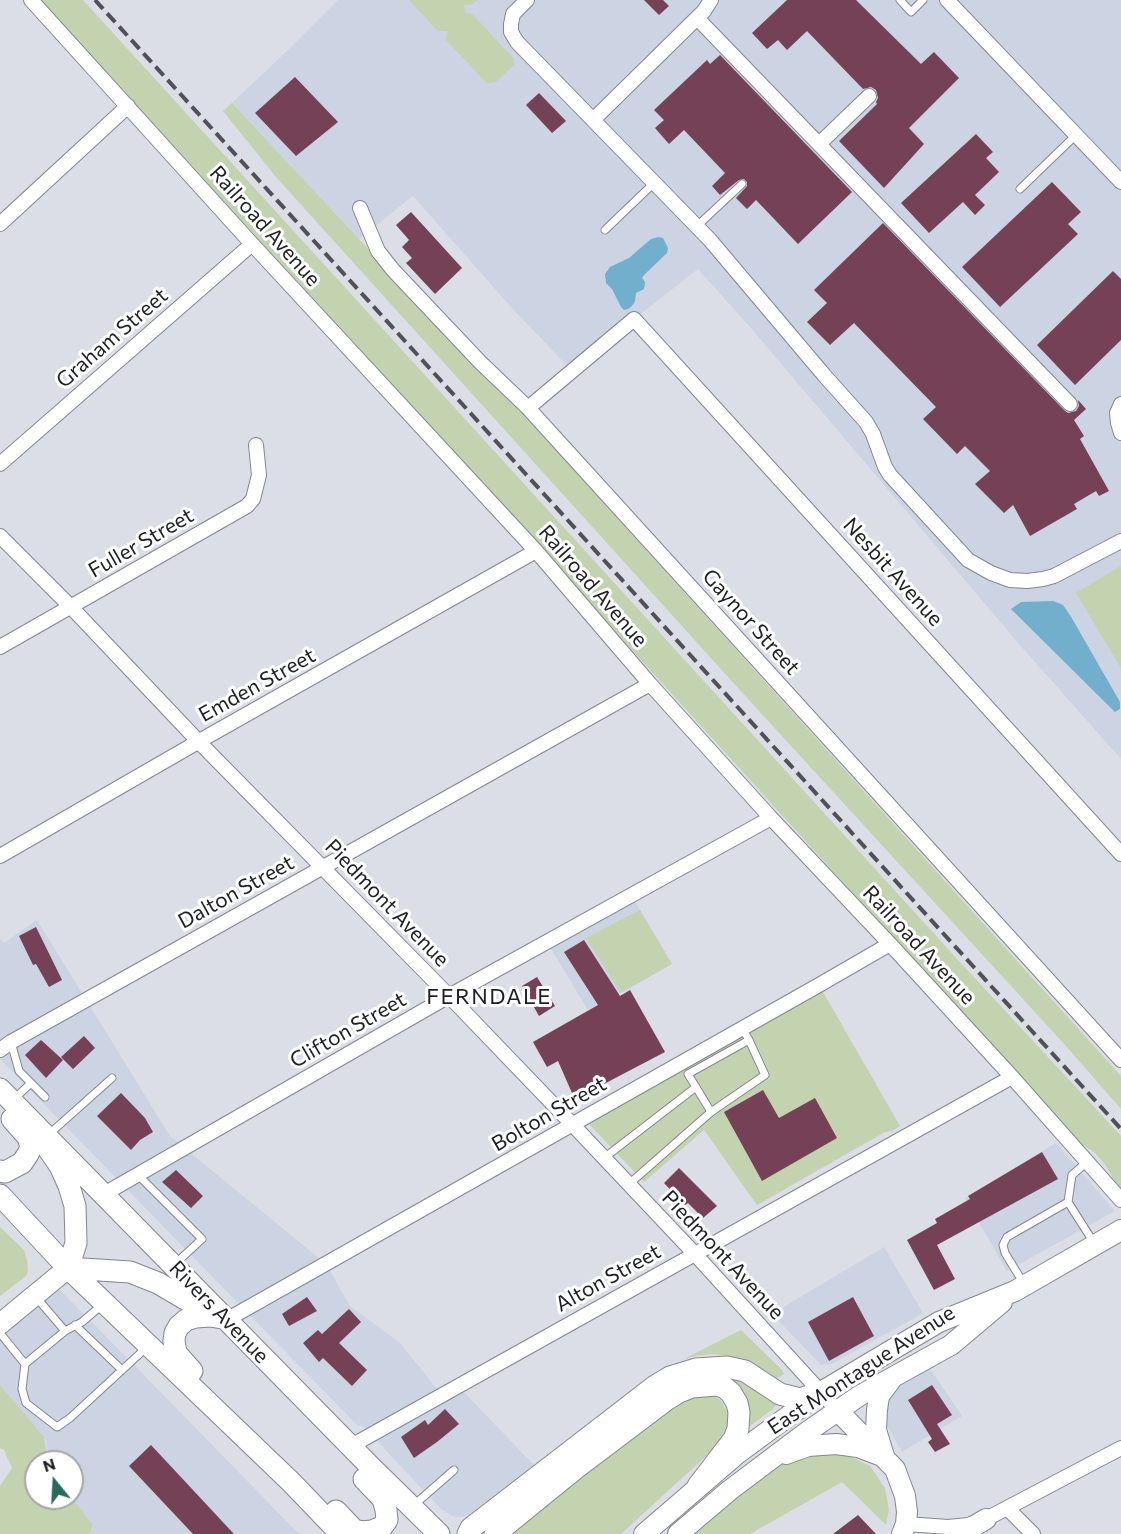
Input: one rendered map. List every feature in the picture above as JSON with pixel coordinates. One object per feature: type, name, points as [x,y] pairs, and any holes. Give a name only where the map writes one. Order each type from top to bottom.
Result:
[{"type":"main road","name":"Rivers Avenue","points":[[8,1102],[104,1194],[439,1534]]},
{"type":"main road","points":[[0,1171],[4,1172],[22,1163],[31,1147],[28,1137],[8,1102]]},
{"type":"main road","points":[[0,1324],[69,1268],[76,1244],[75,1206],[60,1166],[8,1102]]},
{"type":"main road","points":[[0,1195],[69,1268],[242,1434],[341,1534]]},
{"type":"main road","name":"East Montague Avenue","points":[[644,1534],[736,1454],[821,1392],[939,1322],[1020,1288],[1121,1230]]},
{"type":"main road","points":[[69,1268],[130,1272],[158,1282],[192,1303],[228,1319]]},
{"type":"main road","name":"East Montague Avenue","points":[[678,1534],[767,1461],[837,1410],[951,1345],[1020,1288]]},
{"type":"main road","points":[[228,1319],[210,1316],[186,1320],[179,1326],[174,1341],[176,1353],[180,1359],[225,1403],[242,1434]]},
{"type":"main road","points":[[468,1534],[471,1528],[481,1520],[655,1386],[670,1377],[696,1369],[727,1367],[745,1371],[780,1394],[800,1399],[821,1392]]},
{"type":"main road","points":[[885,1457],[876,1430],[877,1410],[879,1396],[893,1378]]},
{"type":"main road","points":[[495,1534],[576,1468],[666,1400],[692,1387],[705,1384],[716,1385],[724,1387],[737,1402],[738,1429],[734,1439],[698,1486]]},
{"type":"main road","points":[[837,1410],[895,1469],[902,1485],[907,1512],[904,1529]]},
{"type":"main road","points":[[767,1461],[808,1446],[836,1444],[858,1447],[885,1457]]},
{"type":"main road","points":[[291,1482],[314,1489],[354,1530],[372,1532],[382,1527],[387,1520],[387,1510],[382,1499],[352,1467],[351,1446]]},
{"type":"main road","points":[[961,1534],[986,1520]]},
{"type":"street","name":"Railroad Avenue","points":[[31,0],[536,552],[650,684],[1012,1077],[1121,1200]]},
{"type":"street","points":[[527,0],[513,14],[511,32],[516,42],[710,240],[866,422],[890,475],[968,560],[991,573],[1010,580],[1027,581],[1054,576],[1121,541]]},
{"type":"street","points":[[593,120],[704,11],[711,0]]},
{"type":"street","points":[[947,0],[1121,182]]},
{"type":"street","points":[[697,18],[1070,404]]},
{"type":"street","points":[[819,144],[869,96]]},
{"type":"street","points":[[0,224],[128,106]]},
{"type":"street","name":"Gaynor Street","points":[[360,208],[378,251],[393,270],[480,362],[528,408],[1121,1060]]},
{"type":"street","name":"Graham Street","points":[[0,464],[252,244]]},
{"type":"street","name":"Nesbit Avenue","points":[[528,408],[634,319],[1121,854]]},
{"type":"street","points":[[1121,404],[1117,413],[1121,433]]},
{"type":"street","name":"Fuller Street","points":[[0,647],[247,506],[253,499],[259,475],[256,445]]},
{"type":"street","name":"Piedmont Avenue","points":[[0,536],[572,1124],[694,1253],[837,1410]]},
{"type":"street","name":"Emden Street","points":[[0,856],[536,552]]},
{"type":"street","name":"Dalton Street","points":[[5,1046],[650,684]]},
{"type":"street","name":"Clifton Street","points":[[104,1194],[449,996],[771,818]]},
{"type":"street","name":"Bolton Street","points":[[228,1319],[572,1124],[745,1034],[890,944]]},
{"type":"street","name":"Alton Street","points":[[351,1446],[1012,1077]]},
{"type":"street","points":[[904,1529],[968,1525],[986,1520],[1121,1448]]},
{"type":"street","points":[[1008,1509],[1033,1534]]},
{"type":"lane","points":[[900,0],[911,12],[923,0]]},
{"type":"lane","points":[[1020,189],[1076,135]]},
{"type":"lane","points":[[605,230],[654,183]]},
{"type":"lane","points":[[696,227],[742,184]]},
{"type":"lane","points":[[629,1184],[711,1112],[765,1075],[745,1034],[688,1074],[711,1112]]},
{"type":"lane","points":[[5,1046],[19,1071],[45,1097]]},
{"type":"lane","points":[[46,1136],[112,1078]]},
{"type":"lane","points":[[8,1102],[31,1083]]},
{"type":"lane","points":[[604,1158],[696,1087]]},
{"type":"lane","points":[[1087,1162],[1072,1175],[1068,1203],[1095,1245]]},
{"type":"lane","points":[[138,1175],[202,1239],[173,1265]]},
{"type":"lane","points":[[1020,1288],[1003,1245],[1007,1236],[1068,1203]]},
{"type":"lane","points":[[35,1296],[65,1331]]},
{"type":"lane","points":[[104,1302],[82,1322],[65,1331],[25,1364],[22,1389],[26,1403],[57,1427],[70,1418],[149,1346]]},
{"type":"lane","points":[[75,1325],[122,1370]]},
{"type":"lane","points":[[0,1333],[25,1364]]},
{"type":"lane","points":[[412,1507],[454,1470]]},
{"type":"shaded area","points":[[338,0],[1121,0],[1121,759],[1019,644],[698,269],[572,371],[511,307],[413,196],[359,239],[232,103]]},
{"type":"shaded area","points":[[631,895],[672,964],[588,1010],[547,942]]},
{"type":"shaded area","points":[[37,920],[170,1136],[326,1264],[350,1306],[399,1342],[442,1395],[458,1386],[534,1465],[463,1517],[455,1517],[442,1510],[364,1427],[357,1425],[0,1059],[0,939],[4,943]]},
{"type":"shaded area","points":[[1056,1143],[1115,1211],[1007,1271],[965,1198]]},
{"type":"shaded area","points":[[884,1247],[923,1313],[832,1364],[821,1365],[772,1314]]},
{"type":"shaded area","points":[[52,1282],[299,1534],[89,1534],[93,1525],[81,1510],[84,1510],[84,1450],[47,1450],[46,1440],[0,1385],[0,1324]]},
{"type":"shaded area","points":[[929,1367],[962,1416],[902,1452],[887,1425],[887,1404],[898,1385]]},
{"type":"green space","points":[[41,0],[83,0],[1121,1136],[1121,1189],[1105,1164],[1094,1152],[1081,1144]]},
{"type":"green space","points":[[409,0],[477,0],[473,4],[464,5],[465,13],[472,14],[514,59],[514,65],[496,82],[487,83],[446,40],[447,31],[438,31]]},
{"type":"green space","points":[[232,103],[544,437],[1121,1076],[1121,1109],[276,177],[223,111]]},
{"type":"green space","points":[[1121,566],[1121,668],[1076,593]]},
{"type":"green space","points":[[640,910],[672,964],[621,993],[586,938]]},
{"type":"green space","points":[[819,985],[900,1126],[892,1131],[885,1132],[757,1205],[704,1130],[644,1182],[588,1123]]},
{"type":"green space","points":[[0,1227],[24,1250],[28,1271],[26,1276],[0,1296]]},
{"type":"green space","points":[[741,1330],[784,1374],[776,1379],[753,1364],[734,1357],[712,1354],[682,1360]]},
{"type":"green space","points":[[733,1376],[760,1389],[776,1404],[746,1429],[748,1415],[690,1378]]},
{"type":"green space","points":[[0,1385],[44,1437],[46,1450],[24,1450],[24,1510],[81,1510],[93,1525],[89,1534],[0,1534],[0,1486],[12,1468],[4,1450],[0,1448]]},
{"type":"green space","points":[[707,1395],[721,1401],[728,1413],[727,1427],[717,1446],[621,1534],[509,1534],[674,1406],[685,1399]]},
{"type":"green space","points":[[830,1452],[847,1455],[870,1466],[885,1488],[889,1510],[886,1525],[842,1482],[750,1534],[690,1534],[748,1486],[779,1465],[804,1456]]},
{"type":"water","points":[[663,238],[668,248],[667,253],[644,275],[642,278],[645,282],[644,289],[636,293],[632,306],[624,310],[606,283],[605,274],[610,267],[629,258],[651,239]]},
{"type":"water","points":[[1053,601],[1063,605],[1070,615],[1120,702],[1120,709],[1115,712],[1011,609],[1021,602]]},
{"type":"building","points":[[644,0],[663,0],[669,6],[659,15]]},
{"type":"building","points":[[787,0],[856,0],[921,64],[934,52],[959,78],[909,128],[924,144],[884,188],[839,141],[877,104],[876,90],[871,87],[863,89],[807,31],[787,50],[778,40],[767,49],[752,33]]},
{"type":"building","points":[[720,55],[852,192],[798,244],[756,200],[747,209],[736,198],[747,186],[744,179],[739,180],[720,195],[712,186],[725,173],[684,130],[669,144],[655,128],[664,120],[654,110],[707,60],[710,64]]},
{"type":"building","points":[[295,77],[338,122],[296,156],[255,113]]},
{"type":"building","points":[[539,93],[566,121],[552,133],[526,105]]},
{"type":"building","points":[[976,134],[993,152],[986,158],[999,172],[975,195],[985,205],[975,215],[963,202],[929,233],[901,203]]},
{"type":"building","points":[[1052,182],[1081,212],[1068,224],[1078,234],[1000,307],[962,267]]},
{"type":"building","points":[[411,212],[462,268],[435,294],[406,263],[412,258],[402,247],[409,240],[396,225]]},
{"type":"building","points":[[883,223],[1064,410],[1068,413],[1076,411],[1079,406],[1078,400],[1086,409],[1074,420],[1084,436],[1080,439],[1109,491],[1099,496],[1096,491],[1074,504],[1077,509],[1030,536],[1013,505],[1004,513],[975,484],[990,471],[965,446],[957,454],[923,419],[936,407],[854,323],[830,345],[807,322],[827,303],[814,290]]},
{"type":"building","points":[[1113,271],[1121,279],[1121,340],[1075,385],[1037,345]]},
{"type":"building","points":[[36,927],[62,980],[49,987],[36,964],[33,965],[19,936]]},
{"type":"building","points":[[584,940],[620,996],[630,990],[665,1052],[581,1096],[578,1091],[572,1093],[558,1061],[547,1067],[533,1042],[598,1005],[564,952]]},
{"type":"building","points":[[537,977],[555,1006],[539,1016],[522,986]]},
{"type":"building","points":[[84,1036],[95,1048],[73,1069],[61,1057]]},
{"type":"building","points":[[41,1040],[63,1060],[46,1078],[25,1055]]},
{"type":"building","points":[[763,1090],[779,1118],[815,1098],[837,1138],[762,1181],[724,1112]]},
{"type":"building","points":[[121,1093],[145,1118],[153,1132],[140,1140],[131,1150],[97,1116]]},
{"type":"building","points":[[1042,1152],[1058,1179],[937,1245],[955,1279],[934,1290],[907,1240],[937,1223],[935,1219],[970,1199],[968,1196]]},
{"type":"building","points":[[679,1168],[717,1206],[703,1218],[688,1203],[685,1205],[664,1183]]},
{"type":"building","points":[[176,1170],[203,1196],[191,1208],[162,1182]]},
{"type":"building","points":[[307,1297],[317,1311],[289,1326],[282,1314]]},
{"type":"building","points":[[853,1297],[874,1336],[829,1361],[808,1322]]},
{"type":"building","points":[[349,1309],[361,1322],[339,1343],[367,1370],[352,1386],[323,1358],[319,1362],[303,1343],[318,1330],[322,1334]]},
{"type":"building","points":[[932,1385],[952,1415],[937,1424],[950,1444],[935,1452],[928,1442],[932,1439],[908,1400]]},
{"type":"building","points":[[445,1409],[459,1424],[414,1458],[401,1437],[425,1420],[428,1425]]},
{"type":"building","points":[[151,1445],[234,1534],[193,1534],[129,1466]]},
{"type":"building","points":[[858,1515],[876,1534],[833,1534]]},
{"type":"railway","points":[[95,0],[1121,1129]]},
{"type":"district","name":"FERNDALE","points":[[489,997]]}]
